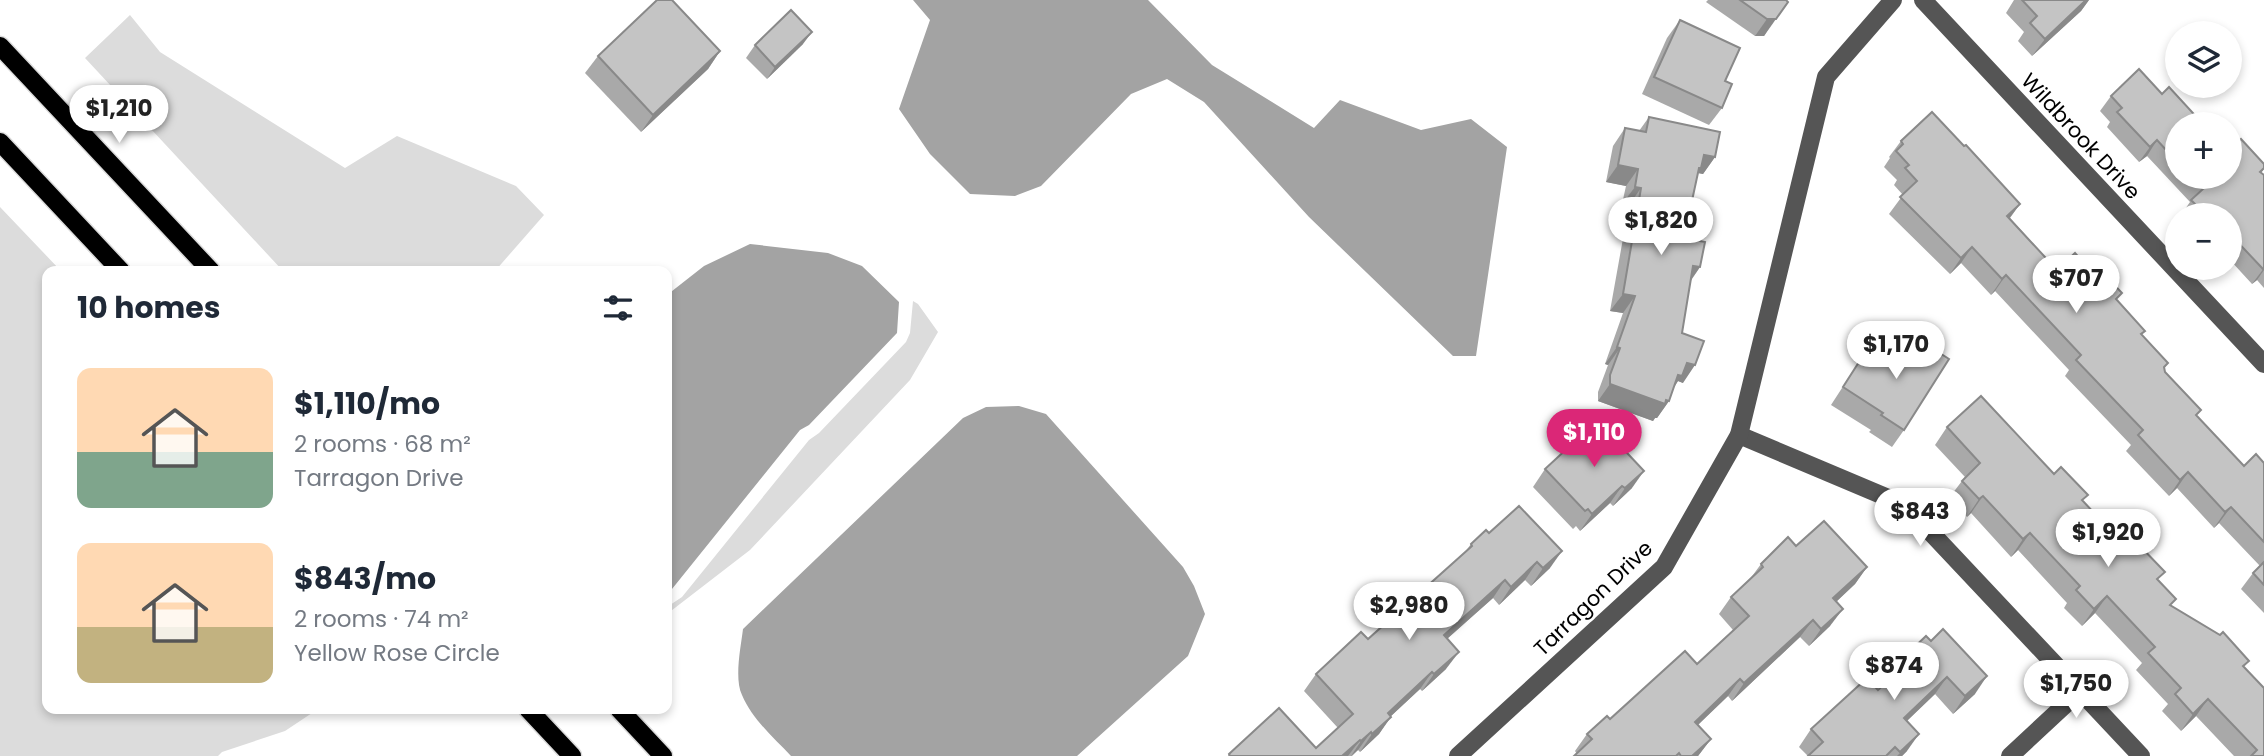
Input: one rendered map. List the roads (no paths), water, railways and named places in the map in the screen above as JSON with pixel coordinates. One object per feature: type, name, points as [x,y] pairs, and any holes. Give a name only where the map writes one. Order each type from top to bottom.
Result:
[{"type":"main road","points":[[0,46],[206,266]]},
{"type":"main road","points":[[0,142],[116,266]]},
{"type":"main road","points":[[533,714],[572,756]]},
{"type":"main road","points":[[624,714],[663,756]]},
{"type":"street","name":"Tarragon Drive","points":[[1458,756],[1664,567],[1739,435],[1826,77],[1893,0]]},
{"type":"street","name":"Wildbrook Drive","points":[[1923,0],[2264,364]]},
{"type":"street","points":[[1739,435],[1905,505],[2141,756]]},
{"type":"street","points":[[2010,756],[2080,691]]}]
